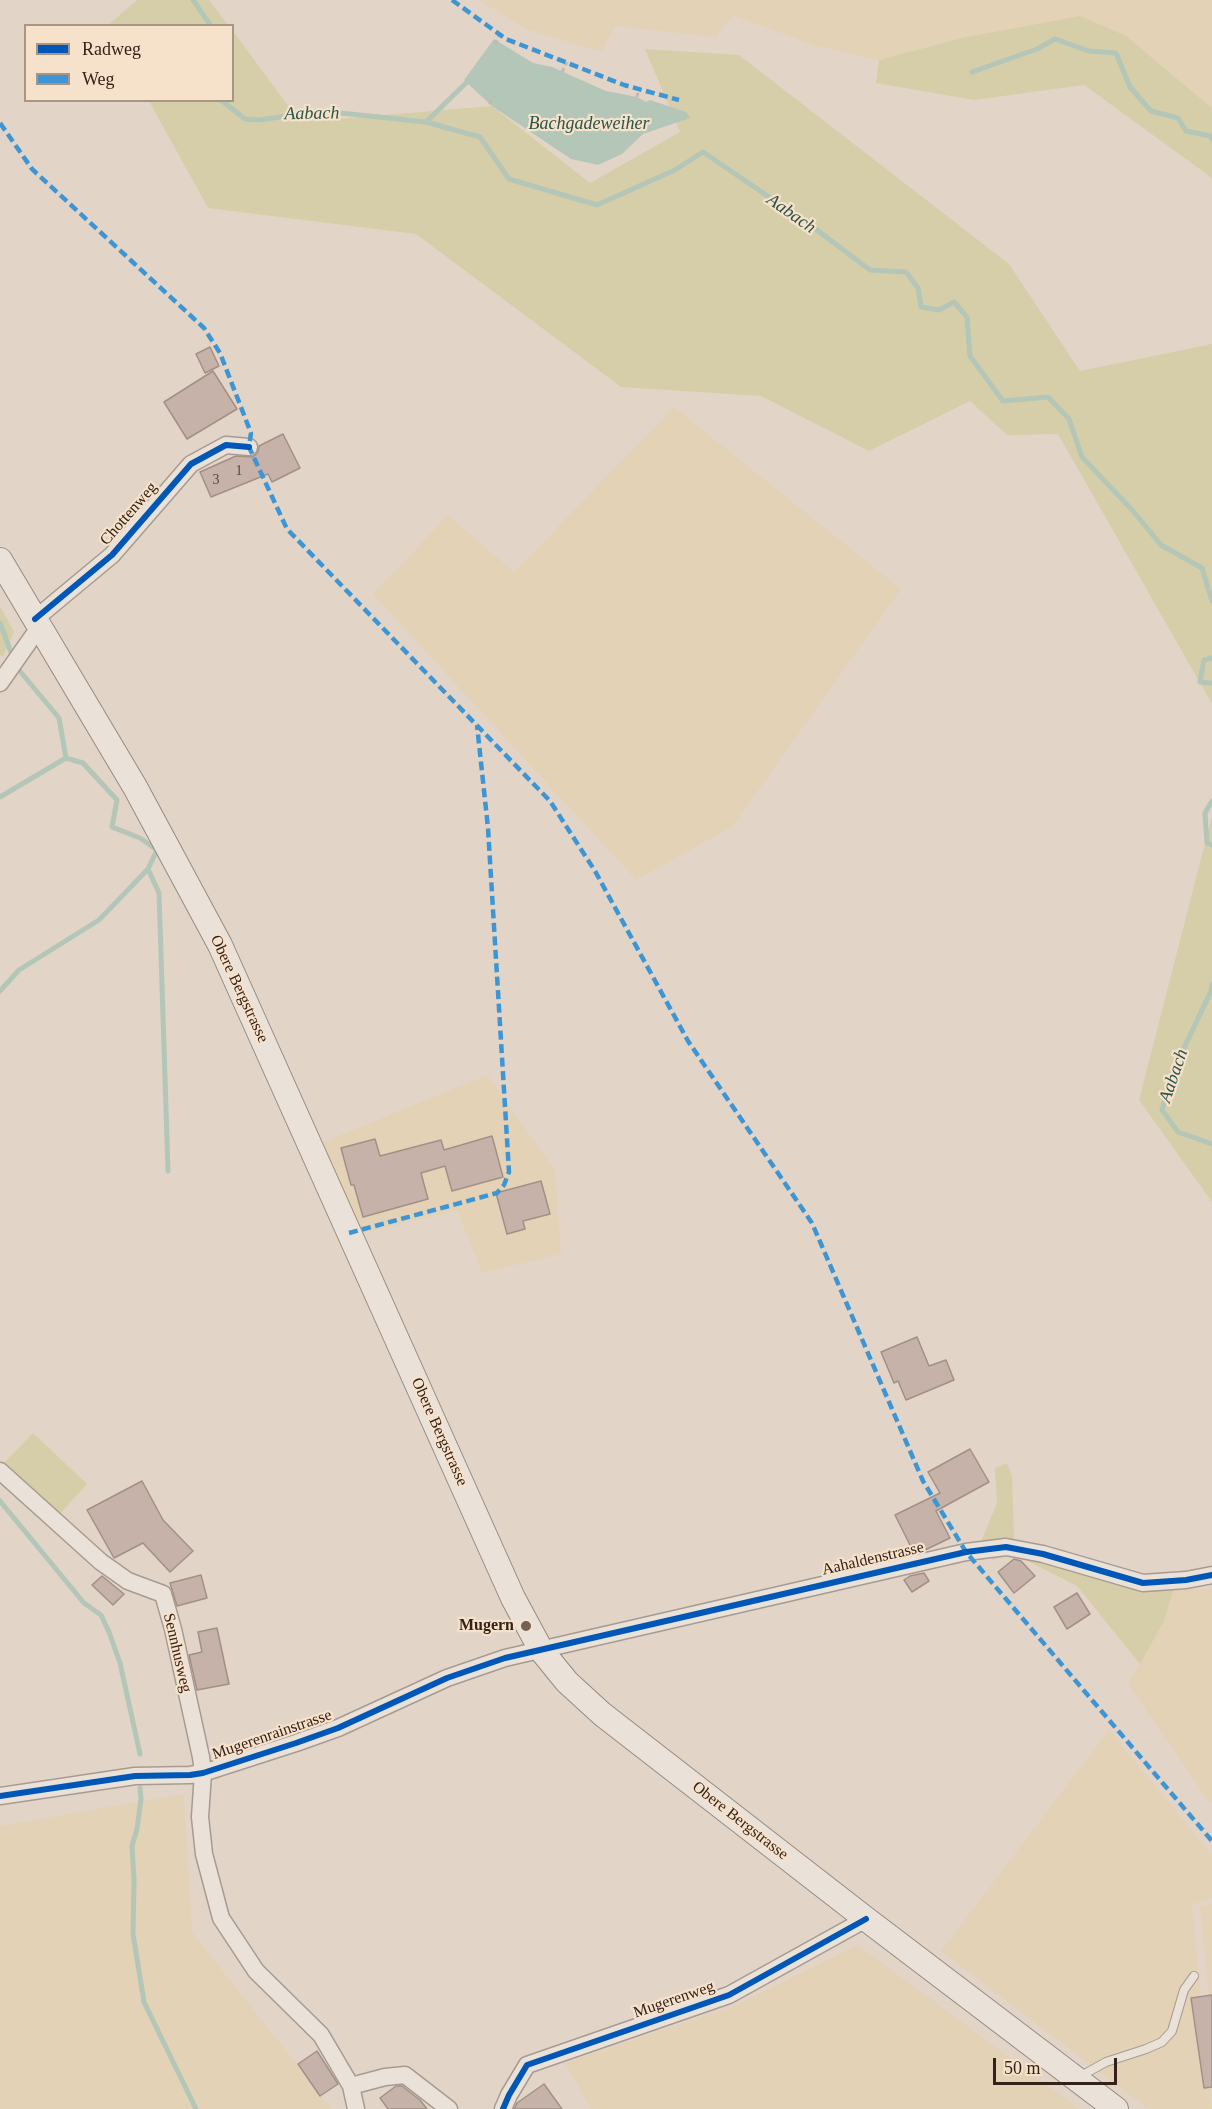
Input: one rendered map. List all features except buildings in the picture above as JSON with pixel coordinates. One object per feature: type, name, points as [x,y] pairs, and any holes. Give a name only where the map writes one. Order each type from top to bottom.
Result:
[{"type":"main road","name":"Obere Bergstrasse","points":[[0,560],[135,787],[220,945],[517,1607],[541,1650],[567,1682],[602,1714],[1116,2109]]},
{"type":"street","name":"Chottenweg","points":[[0,683],[33,636],[38,624],[112,555],[191,464],[226,445],[249,447]]},
{"type":"street","name":"Sennhusweg","points":[[0,1471],[101,1562],[128,1581],[163,1594],[173,1629],[203,1773]]},
{"type":"street","name":"Aahaldenstrasse","points":[[541,1650],[954,1554],[1005,1547],[1043,1554],[1143,1583],[1186,1580],[1212,1575]]},
{"type":"street","name":"Mugerenrainstrasse","points":[[0,1796],[135,1776],[203,1773],[338,1728],[447,1678],[541,1650]]},
{"type":"street","points":[[203,1773],[200,1817],[204,1854],[221,1918],[256,1971],[321,2035],[351,2086],[356,2109]]},
{"type":"street","name":"Mugerenweg","points":[[504,2109],[508,2095],[527,2065],[729,1995],[866,1919]]},
{"type":"street","points":[[351,2086],[385,2077],[405,2075],[449,2109]]},
{"type":"lane","points":[[1076,2079],[1106,2062],[1161,2042],[1172,2031],[1184,1990],[1194,1976]]},
{"type":"path","points":[[495,44],[500,34]]},
{"type":"path","points":[[562,72],[567,62]]},
{"type":"path","points":[[637,97],[639,89]]},
{"type":"path","points":[[489,104],[495,96]]},
{"type":"shaded area","points":[[137,0],[209,0],[227,24],[109,24]]},
{"type":"shaded area","points":[[479,0],[1212,0],[1212,108],[1126,36],[962,38],[879,60],[816,46],[733,15],[716,37],[615,26],[601,52],[526,29]]},
{"type":"shaded area","points":[[1080,16],[1126,36],[1212,108],[1212,178],[1084,85],[974,100],[876,83],[879,60],[962,38]]},
{"type":"shaded area","points":[[234,32],[300,122],[492,106],[590,183],[680,132],[645,49],[739,55],[1009,264],[1080,371],[1212,344],[1212,704],[1058,434],[1007,435],[970,401],[869,451],[761,396],[621,387],[416,234],[208,208],[150,102],[234,102]]},
{"type":"shaded area","points":[[674,407],[901,589],[733,826],[636,880],[373,594],[448,515],[514,572]]},
{"type":"shaded area","points":[[0,606],[14,632],[3,656],[0,655]]},
{"type":"shaded area","points":[[1212,816],[1212,1202],[1139,1100]]},
{"type":"shaded area","points":[[487,1075],[555,1170],[561,1254],[482,1273],[457,1210],[359,1234],[319,1144]]},
{"type":"shaded area","points":[[33,1433],[87,1484],[57,1517],[2,1465]]},
{"type":"shaded area","points":[[1007,1463],[1012,1477],[1014,1541],[1116,1579],[1179,1572],[1164,1621],[1140,1664],[1077,1586],[1012,1553],[993,1560],[980,1544],[997,1503],[995,1468]]},
{"type":"shaded area","points":[[1212,1588],[1212,1806],[1128,1684],[1164,1621],[1173,1590]]},
{"type":"shaded area","points":[[1109,1730],[1212,1855],[1212,1898],[1192,1904],[1212,2109],[1148,2109],[941,1951]]},
{"type":"shaded area","points":[[184,1794],[192,1932],[332,2109],[0,2109],[0,1826]]},
{"type":"shaded area","points":[[1212,1904],[1212,2026],[1200,1906]]},
{"type":"shaded area","points":[[858,1945],[1079,2109],[591,2109],[565,2063],[736,2005]]},
{"type":"water","name":"Bachgadeweiher","points":[[494,39],[533,63],[552,67],[606,91],[637,97],[646,102],[650,100],[686,112],[690,118],[643,134],[622,154],[598,165],[571,159],[492,106],[464,80]]},
{"type":"waterway","name":"Aabach","points":[[193,0],[210,24]]},
{"type":"waterway","points":[[972,72],[1037,49],[1055,39],[1089,51],[1116,53],[1130,87],[1151,111],[1178,118],[1186,131],[1210,136],[1212,139]]},
{"type":"waterway","points":[[426,122],[467,82]]},
{"type":"waterway","name":"Aabach","points":[[224,102],[245,119],[259,120],[322,111],[426,122],[480,137],[509,179],[597,205],[675,170],[703,152],[813,227],[870,270],[906,272],[918,288],[921,307],[939,310],[954,302],[967,317],[970,356],[1003,401],[1048,397],[1069,419],[1082,457],[1134,512],[1161,545],[1202,568],[1212,601]]},
{"type":"waterway","points":[[0,623],[12,655]]},
{"type":"waterway","name":"Aabach","points":[[1212,658],[1204,660],[1200,682],[1212,683]]},
{"type":"waterway","points":[[0,991],[19,970],[99,920],[148,869],[157,850],[140,838],[112,827],[117,800],[83,763],[66,758],[59,718],[19,670]]},
{"type":"waterway","points":[[0,797],[66,758]]},
{"type":"waterway","name":"Aabach","points":[[1212,801],[1205,813],[1207,843],[1212,845]]},
{"type":"waterway","points":[[148,869],[159,893],[168,1171]]},
{"type":"waterway","name":"Aabach","points":[[1212,984],[1211,991],[1174,1069],[1162,1110],[1178,1132],[1212,1144]]},
{"type":"waterway","points":[[0,1501],[84,1603],[101,1615],[120,1663],[140,1754]]},
{"type":"waterway","points":[[140,1788],[141,1799],[137,1829],[132,1846],[133,1934],[144,2002],[196,2109]]},
{"type":"marked path","points":[[452,0],[506,39],[624,85],[679,100]]},
{"type":"marked path","points":[[0,123],[32,169],[204,328],[220,353],[251,433],[249,447],[287,529],[550,801],[595,871],[688,1041],[812,1223],[923,1481],[966,1552],[1212,1841]]},
{"type":"marked path","points":[[349,1233],[497,1193],[504,1185],[509,1172],[488,828],[477,725]]},
{"type":"cycle path","points":[[35,619],[112,555],[191,464],[226,445],[249,447]]},
{"type":"cycle path","points":[[0,1796],[135,1776],[203,1773],[338,1728],[447,1678],[505,1658],[966,1552],[1006,1547],[1043,1554],[1143,1583],[1186,1580],[1212,1575]]},
{"type":"cycle path","points":[[503,2109],[527,2065],[729,1995],[866,1919]]},
{"type":"place","name":"Mugern","points":[[526,1626]]}]
